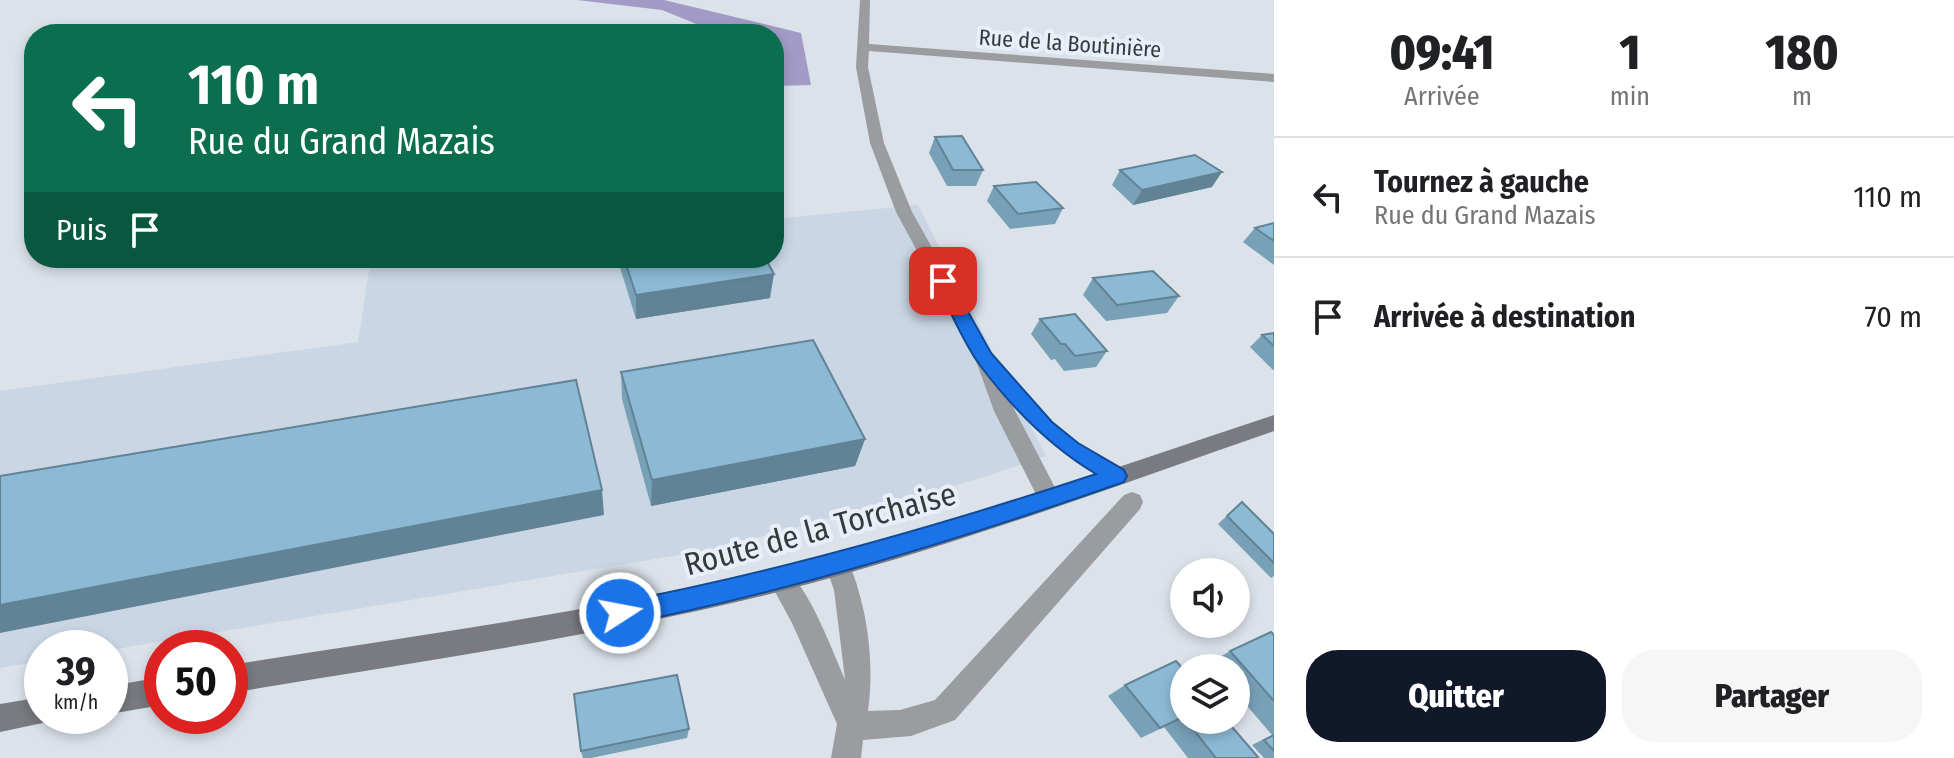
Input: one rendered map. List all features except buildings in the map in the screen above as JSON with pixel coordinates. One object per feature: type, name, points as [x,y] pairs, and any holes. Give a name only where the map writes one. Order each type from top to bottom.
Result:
[{"type":"main road","name":"Route de la Torchaise","points":[[248,676],[620,613],[780,579],[1050,499],[1274,423]]},
{"type":"main road","points":[[0,718],[24,714]]},
{"type":"street","points":[[865,0],[862,67],[877,143],[904,212],[985,358],[1004,411],[1050,499]]},
{"type":"street","name":"Rue de la Boutinière","points":[[864,47],[1274,78]]},
{"type":"street","points":[[985,358],[1045,427],[1071,449],[1117,476]]},
{"type":"street","points":[[853,725],[891,727],[922,721],[945,710],[1132,502]]},
{"type":"street","points":[[837,564],[847,590],[859,678],[846,758]]},
{"type":"street","points":[[780,579],[816,643],[828,678],[853,725]]},
{"type":"shaded area","points":[[577,0],[664,0],[764,24],[696,24],[662,10]]},
{"type":"shaded area","points":[[784,29],[801,33],[811,85],[784,86]]},
{"type":"shaded area","points":[[918,205],[1046,456],[978,479],[715,549],[230,630],[144,630],[144,644],[128,647],[128,630],[24,630],[24,664],[0,668],[0,391],[358,342],[369,268],[784,268],[784,218]]},
{"type":"route","points":[[620,613],[708,596],[837,564],[982,521],[1117,476],[1071,449],[1045,427],[985,358],[943,281]]}]
